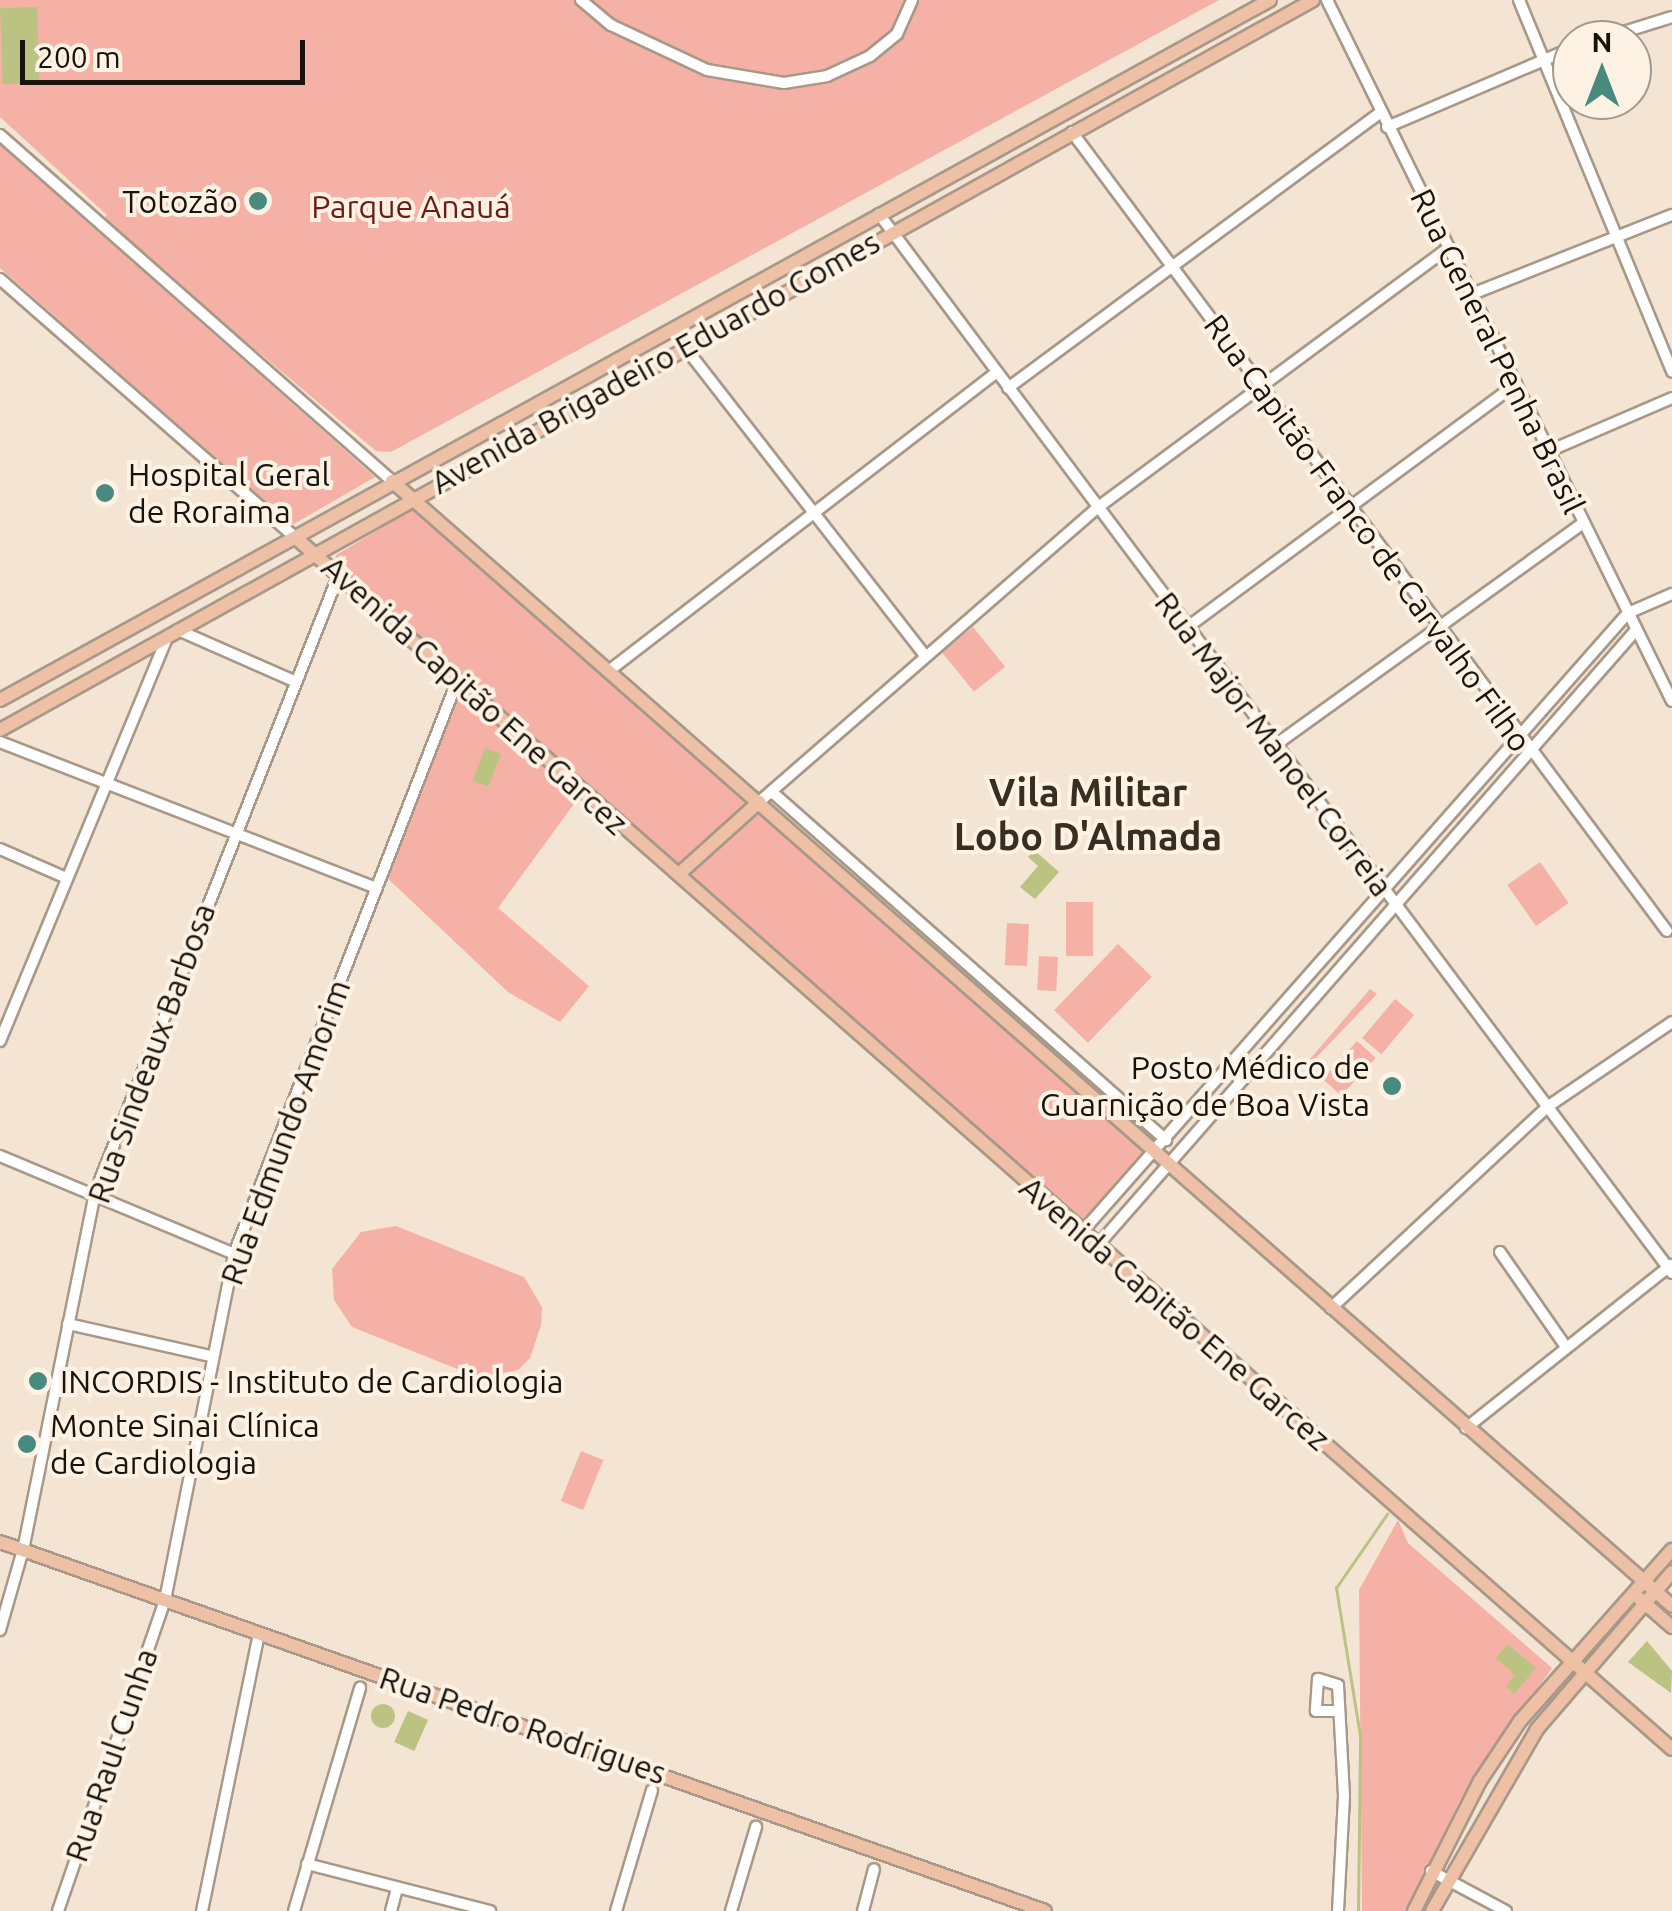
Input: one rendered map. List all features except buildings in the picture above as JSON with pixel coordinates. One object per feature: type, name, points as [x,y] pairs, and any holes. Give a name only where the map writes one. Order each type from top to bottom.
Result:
[{"type":"main road","name":"Avenida Brigadeiro Eduardo Gomes","points":[[0,700],[1270,0]]},
{"type":"main road","name":"Avenida Brigadeiro Eduardo Gomes","points":[[0,730],[410,498],[1313,0]]},
{"type":"main road","points":[[392,481],[1672,1606]]},
{"type":"main road","name":"Avenida Capitão Ene Garcez","points":[[296,538],[1567,1661],[1672,1749]]},
{"type":"main road","points":[[116,638],[100,660],[106,666],[122,663]]},
{"type":"main road","points":[[74,660],[98,661],[86,682]]},
{"type":"main road","points":[[678,874],[758,802]]},
{"type":"main road","name":"Rua Pedro Rodrigues","points":[[0,1542],[1045,1911]]},
{"type":"main road","points":[[1414,1911],[1480,1781],[1567,1661],[1672,1550]]},
{"type":"main road","points":[[1432,1911],[1496,1792],[1581,1671],[1672,1572]]},
{"type":"main road","points":[[1630,1591],[1672,1627]]},
{"type":"street","points":[[581,0],[611,25],[708,70],[784,83],[828,76],[870,56],[897,34],[912,0]]},
{"type":"street","name":"Rua General Penha Brasil","points":[[1327,0],[1379,113],[1672,701]]},
{"type":"street","points":[[1519,0],[1672,372]]},
{"type":"street","points":[[1387,127],[1552,54]]},
{"type":"street","points":[[1008,388],[1379,113]]},
{"type":"street","name":"Rua Capitão Franco de Carvalho Filho","points":[[1072,132],[1517,738],[1667,932]]},
{"type":"street","points":[[0,135],[392,481]]},
{"type":"street","name":"Rua Major Manoel Correia","points":[[879,214],[1186,629],[1671,1268]]},
{"type":"street","points":[[1472,294],[1672,215]]},
{"type":"street","points":[[758,802],[924,654],[1097,508],[1448,248]]},
{"type":"street","name":"Avenida Capitão Ene Garcez","points":[[0,279],[296,538]]},
{"type":"street","points":[[684,346],[924,654]]},
{"type":"street","points":[[610,670],[996,374]]},
{"type":"street","points":[[1186,629],[1516,384]]},
{"type":"street","points":[[1549,451],[1672,398]]},
{"type":"street","points":[[1274,746],[1583,523]]},
{"type":"street","name":"Rua Sindeaux Barbosa","points":[[0,1630],[24,1550],[95,1193],[339,574]]},
{"type":"street","points":[[1082,1232],[1628,613],[1672,594]]},
{"type":"street","points":[[1098,1246],[1636,630]]},
{"type":"street","points":[[0,1041],[103,781],[172,634],[294,681]]},
{"type":"street","name":"Rua Edmundo Amorim","points":[[165,1600],[210,1356],[234,1254],[458,680]]},
{"type":"street","points":[[0,742],[377,888]]},
{"type":"street","points":[[772,792],[1166,1140]]},
{"type":"street","points":[[0,850],[64,877]]},
{"type":"street","points":[[1288,1000],[1302,1012]]},
{"type":"street","points":[[1330,1308],[1546,1107],[1672,1022]]},
{"type":"street","points":[[1186,1117],[1199,1129]]},
{"type":"street","points":[[0,1156],[234,1254]]},
{"type":"street","points":[[1500,1252],[1566,1347]]},
{"type":"street","points":[[1466,1428],[1671,1268]]},
{"type":"street","points":[[68,1324],[210,1356]]},
{"type":"street","name":"Rua Raul Cunha","points":[[58,1911],[165,1600]]},
{"type":"street","points":[[202,1911],[260,1633]]},
{"type":"street","points":[[294,1911],[360,1688]]},
{"type":"street","points":[[1338,1711],[1344,1796],[1338,1911]]},
{"type":"street","points":[[616,1911],[652,1790]]},
{"type":"street","points":[[731,1911],[756,1827]]},
{"type":"street","points":[[307,1864],[490,1911]]},
{"type":"street","points":[[864,1911],[874,1870]]},
{"type":"street","points":[[1431,1871],[1506,1911]]},
{"type":"street","points":[[392,1911],[397,1888]]},
{"type":"green space","name":"Parque Anauá","points":[[0,0],[1219,0],[391,452],[376,451],[102,221],[107,215],[0,117]]},
{"type":"green space","points":[[0,145],[375,477],[292,525],[0,268]]},
{"type":"green space","points":[[413,509],[1155,1151],[1082,1232],[1056,1199],[334,563],[336,555]]},
{"type":"green space","points":[[973,627],[1005,667],[974,692],[942,652]]},
{"type":"green space","points":[[458,679],[584,790],[498,908],[589,986],[560,1022],[508,992],[383,874]]},
{"type":"green space","points":[[1540,862],[1569,903],[1536,926],[1507,885]]},
{"type":"green space","points":[[1066,902],[1093,902],[1093,956],[1066,956]]},
{"type":"green space","points":[[1007,923],[1029,924],[1027,966],[1005,965]]},
{"type":"green space","points":[[1118,944],[1152,977],[1088,1043],[1054,1010]]},
{"type":"green space","points":[[1039,956],[1058,957],[1056,991],[1037,990]]},
{"type":"green space","points":[[1370,989],[1377,994],[1311,1063],[1310,1059]]},
{"type":"green space","points":[[1395,999],[1414,1015],[1381,1054],[1362,1038]]},
{"type":"green space","points":[[1357,1041],[1376,1058],[1341,1096],[1323,1079]]},
{"type":"green space","points":[[396,1226],[524,1277],[542,1307],[541,1325],[530,1358],[518,1370],[480,1378],[352,1327],[334,1300],[332,1269],[361,1232]]},
{"type":"green space","points":[[581,1451],[603,1460],[583,1510],[561,1501]]},
{"type":"green space","points":[[1398,1520],[1408,1543],[1552,1668],[1459,1802],[1409,1911],[1362,1911],[1359,1590]]},
{"type":"shaded area","points":[[37,7],[40,83],[3,84],[0,8]]},
{"type":"shaded area","points":[[485,748],[501,754],[488,787],[472,781]]},
{"type":"shaded area","points":[[1034,850],[1059,872],[1035,899],[1020,887],[1038,866],[1028,857]]},
{"type":"shaded area","points":[[1647,1641],[1672,1671],[1671,1693],[1628,1662]]},
{"type":"shaded area","points":[[1508,1644],[1536,1668],[1514,1694],[1506,1686],[1515,1675],[1496,1658]]},
{"type":"shaded area","points":[[383,1704],[395,1716],[383,1728],[371,1716]]},
{"type":"shaded area","points":[[408,1711],[428,1720],[414,1751],[394,1742]]},
{"type":"waterway","points":[[1358,1911],[1360,1736],[1336,1588],[1387,1514]]},
{"type":"place","name":"Totozão","points":[[258,201]]},
{"type":"place","name":"Hospital Geral de Roraima","points":[[105,493]]},
{"type":"place","name":"Posto Médico de Guarnição de Boa Vista","points":[[1392,1086]]},
{"type":"place","name":"INCORDIS - Instituto de Cardiologia","points":[[38,1381]]},
{"type":"place","name":"Monte Sinai Clínica de Cardiologia","points":[[27,1444]]},
{"type":"district","name":"Vila Militar Lobo D'Almada","points":[[1088,814]]}]
